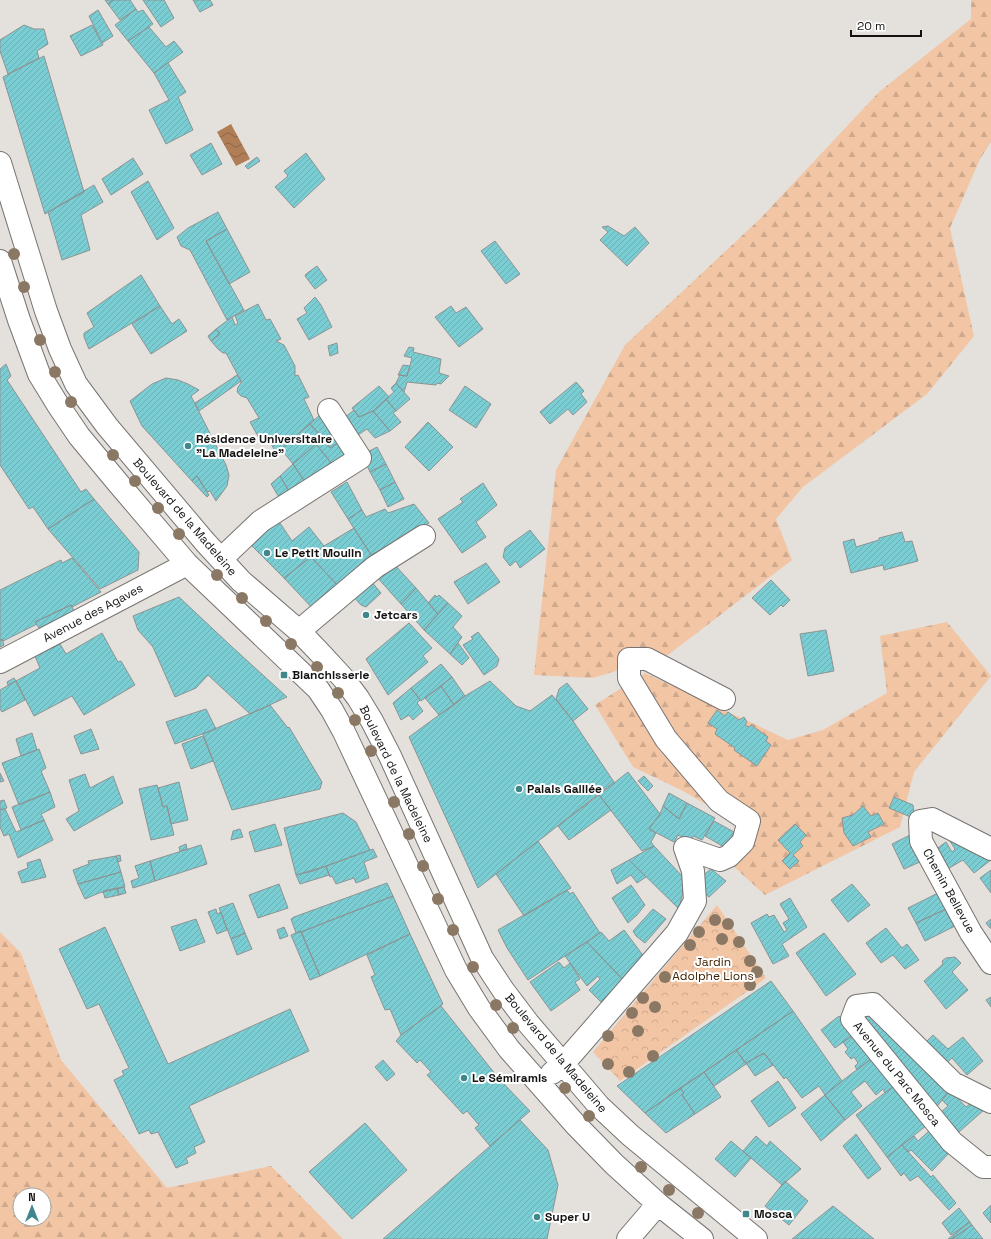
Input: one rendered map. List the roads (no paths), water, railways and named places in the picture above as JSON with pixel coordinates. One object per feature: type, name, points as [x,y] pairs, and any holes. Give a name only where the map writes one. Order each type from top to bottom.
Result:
[{"type":"street","name":"Boulevard de la Madeleine","points":[[0,163],[46,311],[60,349],[76,384],[111,432],[205,542],[241,581],[299,631],[339,673],[358,698],[390,756],[482,958],[503,990],[528,1023],[599,1106],[630,1135],[756,1239]]},
{"type":"street","points":[[0,261],[38,374],[80,436],[187,564],[318,689],[332,710],[361,768],[456,970],[479,1008],[509,1049],[575,1124],[614,1164],[658,1204],[702,1239]]},
{"type":"street","points":[[221,559],[261,521],[360,458],[328,410]]},
{"type":"street","points":[[299,631],[375,567],[424,536]]},
{"type":"street","name":"Avenue des Agaves","points":[[0,662],[187,564]]},
{"type":"street","points":[[540,1083],[564,1064],[677,933],[695,901],[693,871],[685,848],[720,860],[729,856],[743,842],[749,821],[718,801],[666,739],[629,678],[629,659],[647,659],[724,699]]},
{"type":"street","points":[[361,768],[390,756]]},
{"type":"street","name":"Chemin Bellevue","points":[[991,849],[932,819],[920,821],[921,841],[971,933],[991,963]]},
{"type":"street","name":"Avenue du Parc Mosca","points":[[991,1102],[953,1083],[873,1004],[858,1006],[852,1019],[952,1142],[983,1167],[991,1167]]},
{"type":"street","points":[[628,1239],[658,1204]]},
{"type":"water","points":[[231,124],[250,159],[236,166],[217,132]]},
{"type":"place","name":"Résidence Universitaire \"La Madeleine\"","points":[[188,446]]},
{"type":"place","name":"Le Petit Moulin","points":[[267,553]]},
{"type":"place","name":"Jetcars","points":[[366,615]]},
{"type":"place","name":"Blanchisserie","points":[[284,675]]},
{"type":"place","name":"Palais Galilée","points":[[519,789]]},
{"type":"place","name":"Le Sémiramis","points":[[464,1078]]},
{"type":"place","name":"Mosca","points":[[746,1214]]},
{"type":"place","name":"Super U","points":[[537,1217]]},
{"type":"park label","name":"Jardin Adolphe Lions","points":[[713,969]]}]
